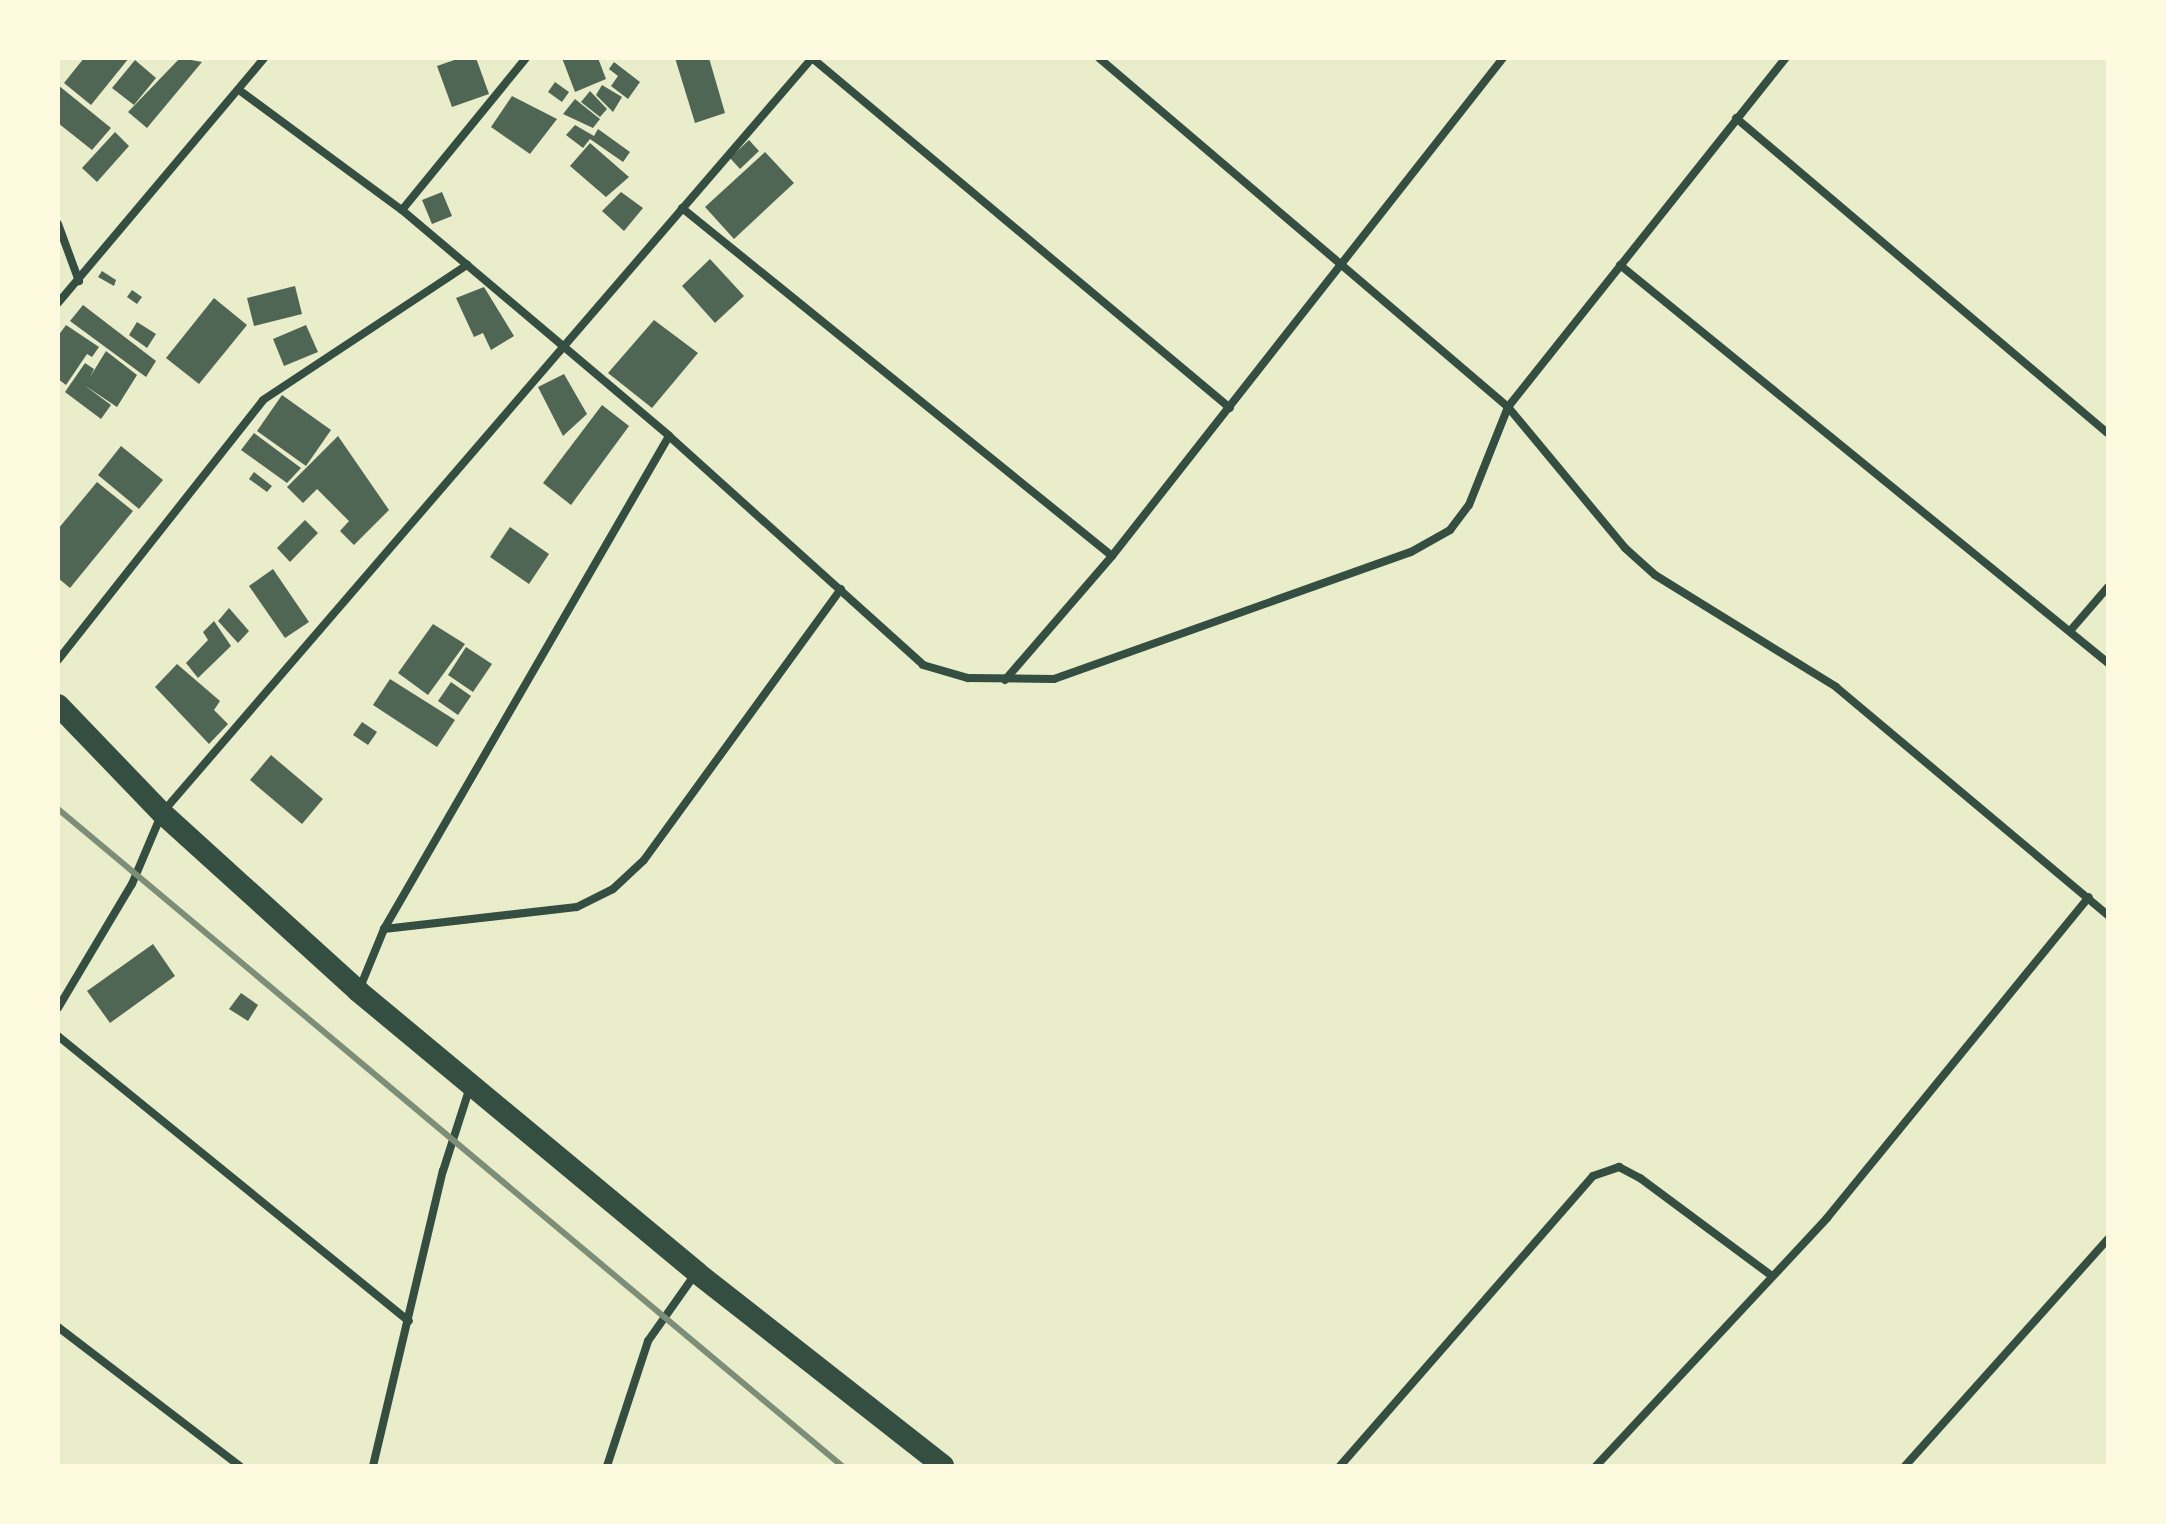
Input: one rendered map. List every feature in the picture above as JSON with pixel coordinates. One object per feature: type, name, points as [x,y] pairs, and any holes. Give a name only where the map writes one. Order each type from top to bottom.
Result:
[{"type":"highway","points":[[58,705],[162,813],[358,991],[696,1272],[943,1466]]},
{"type":"street","points":[[58,303],[264,58]]},
{"type":"street","points":[[402,210],[526,58]]},
{"type":"street","points":[[58,1008],[132,884],[162,813],[812,58],[1230,408]]},
{"type":"street","points":[[1099,58],[1345,264],[1508,407],[1625,548],[1655,575],[1836,687],[2108,915]]},
{"type":"street","points":[[1005,680],[1112,556],[1345,264],[1503,58]]},
{"type":"street","points":[[239,90],[402,210],[669,436],[923,665],[968,678],[1054,679],[1411,552],[1450,530],[1469,505],[1508,407],[1786,58]]},
{"type":"street","points":[[1736,118],[2108,433]]},
{"type":"street","points":[[682,208],[1112,556]]},
{"type":"street","points":[[58,224],[79,281]]},
{"type":"street","points":[[58,660],[263,400],[467,265]]},
{"type":"street","points":[[1620,265],[2108,663]]},
{"type":"street","points":[[358,991],[384,929],[669,436]]},
{"type":"street","points":[[2070,631],[2108,587]]},
{"type":"street","points":[[384,929],[577,907],[613,889],[644,860],[841,589]]},
{"type":"street","points":[[1596,1466],[1827,1218],[2089,897]]},
{"type":"street","points":[[58,1036],[409,1321]]},
{"type":"street","points":[[373,1466],[443,1171],[471,1086]]},
{"type":"street","points":[[1340,1466],[1593,1176],[1619,1167],[1640,1178],[1772,1276]]},
{"type":"street","points":[[1905,1466],[2108,1239]]},
{"type":"street","points":[[607,1466],[648,1341],[696,1272]]},
{"type":"street","points":[[58,1327],[240,1466]]},
{"type":"building","points":[[84,58],[129,58],[91,105],[64,83]]},
{"type":"building","points":[[180,58],[202,62],[147,128],[128,112]]},
{"type":"building","points":[[460,58],[476,58],[489,94],[452,107],[437,66]]},
{"type":"building","points":[[562,58],[598,58],[606,79],[575,92]]},
{"type":"building","points":[[675,58],[709,58],[725,113],[695,123]]},
{"type":"building","points":[[135,60],[156,78],[134,105],[112,88]]},
{"type":"building","points":[[614,62],[640,82],[628,99],[611,86],[618,76],[609,69]]},
{"type":"building","points":[[555,82],[569,92],[562,102],[548,92]]},
{"type":"building","points":[[58,85],[111,128],[92,150],[58,123]]},
{"type":"building","points":[[602,85],[622,97],[613,112],[596,95]]},
{"type":"building","points":[[590,91],[607,109],[600,117],[581,102]]},
{"type":"building","points":[[512,96],[557,119],[530,154],[491,127]]},
{"type":"building","points":[[575,99],[600,119],[593,128],[563,114]]},
{"type":"building","points":[[575,125],[594,136],[598,129],[630,152],[623,162],[590,139],[583,148],[566,135]]},
{"type":"building","points":[[115,132],[129,146],[97,182],[82,168]]},
{"type":"building","points":[[749,140],[759,151],[740,169],[730,158]]},
{"type":"building","points":[[590,143],[629,177],[606,197],[570,166]]},
{"type":"building","points":[[765,152],[794,183],[734,239],[705,207]]},
{"type":"building","points":[[442,192],[452,216],[432,224],[422,200]]},
{"type":"building","points":[[621,192],[643,208],[624,231],[602,211]]},
{"type":"building","points":[[710,259],[744,296],[715,323],[682,286]]},
{"type":"building","points":[[102,271],[116,280],[114,286],[98,277]]},
{"type":"building","points":[[295,286],[302,314],[254,326],[247,298]]},
{"type":"building","points":[[484,287],[514,336],[491,350],[483,333],[474,337],[456,298]]},
{"type":"building","points":[[132,290],[142,297],[137,304],[127,297]]},
{"type":"building","points":[[214,298],[247,325],[199,384],[166,358]]},
{"type":"building","points":[[83,305],[156,361],[146,377],[70,321]]},
{"type":"building","points":[[654,320],[698,353],[652,408],[608,373]]},
{"type":"building","points":[[137,322],[156,334],[147,348],[129,335]]},
{"type":"building","points":[[66,325],[99,347],[92,357],[87,354],[66,385],[58,379],[58,336]]},
{"type":"building","points":[[306,325],[318,352],[284,366],[273,339]]},
{"type":"building","points":[[106,351],[137,375],[117,407],[84,385],[111,405],[101,419],[65,392],[85,363],[94,369],[90,377]]},
{"type":"building","points":[[564,374],[587,414],[563,436],[538,387]]},
{"type":"building","points":[[282,395],[331,430],[306,466],[257,431]]},
{"type":"building","points":[[602,405],[629,426],[571,505],[543,483]]},
{"type":"building","points":[[254,433],[301,468],[287,483],[241,450]]},
{"type":"building","points":[[338,436],[389,510],[354,545],[340,531],[349,521],[317,489],[303,503],[287,487]]},
{"type":"building","points":[[121,446],[163,480],[139,509],[98,475]]},
{"type":"building","points":[[254,472],[272,486],[267,492],[249,479]]},
{"type":"building","points":[[97,482],[133,511],[70,588],[58,578],[58,529]]},
{"type":"building","points":[[305,520],[318,533],[290,562],[277,548]]},
{"type":"building","points":[[510,527],[549,554],[529,584],[490,557]]},
{"type":"building","points":[[273,569],[309,622],[285,638],[249,586]]},
{"type":"building","points":[[229,608],[249,631],[238,643],[218,621]]},
{"type":"building","points":[[214,621],[231,646],[198,678],[186,663],[208,640],[203,632]]},
{"type":"building","points":[[433,624],[465,644],[428,695],[398,673]]},
{"type":"building","points":[[466,647],[492,664],[473,692],[448,675]]},
{"type":"building","points":[[177,664],[220,701],[214,710],[228,724],[209,744],[155,687]]},
{"type":"building","points":[[390,679],[455,720],[437,747],[373,705]]},
{"type":"building","points":[[451,682],[471,696],[458,715],[438,701]]},
{"type":"building","points":[[362,722],[377,732],[368,745],[353,735]]},
{"type":"building","points":[[271,755],[323,799],[302,824],[250,780]]},
{"type":"building","points":[[153,944],[175,976],[110,1023],[87,991]]},
{"type":"building","points":[[241,993],[258,1005],[248,1021],[229,1009]]},
{"type":"railway","points":[[58,809],[842,1466]]}]
